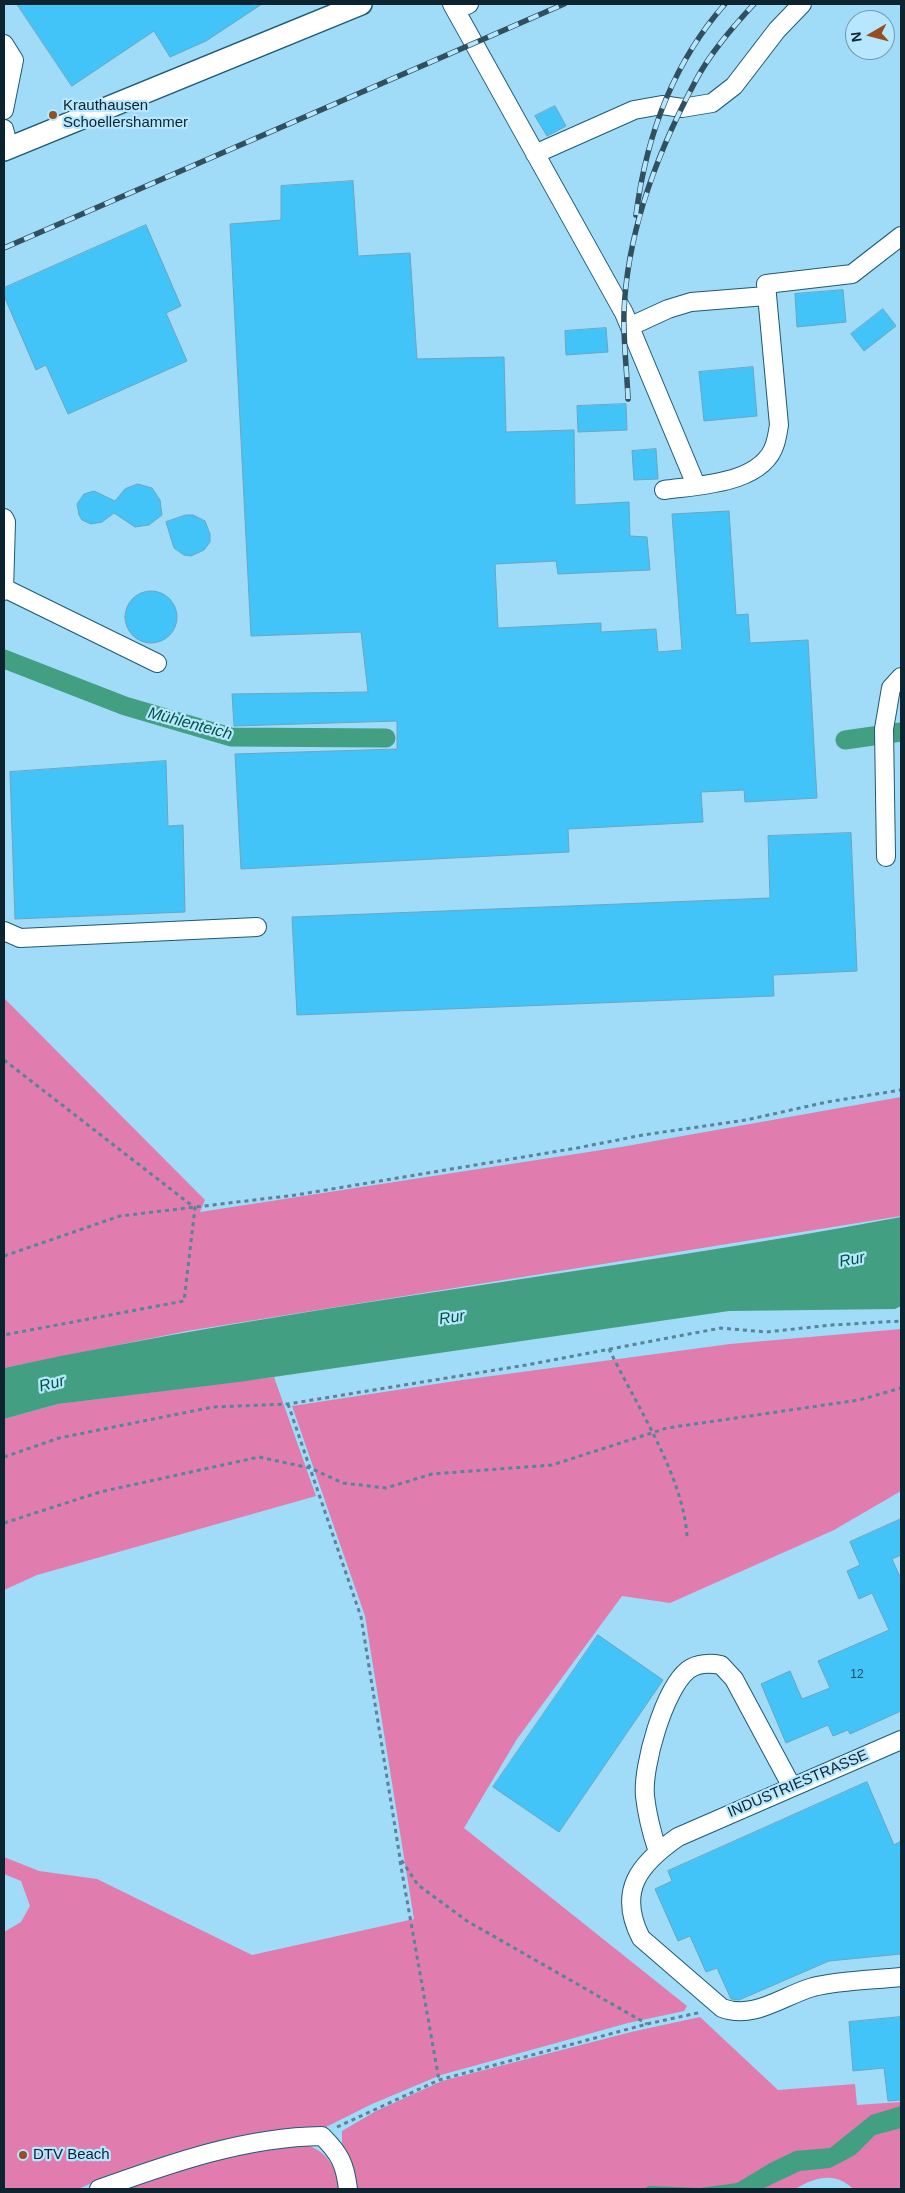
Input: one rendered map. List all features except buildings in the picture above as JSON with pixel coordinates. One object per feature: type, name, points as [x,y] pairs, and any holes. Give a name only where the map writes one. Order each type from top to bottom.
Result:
[{"type":"main road","points":[[5,142],[361,4]]},
{"type":"street","points":[[535,154],[634,110],[662,105],[682,108],[712,103],[734,86],[777,30],[802,4]]},
{"type":"street","points":[[459,6],[535,154],[631,326],[696,485]]},
{"type":"street","points":[[4,44],[14,60],[4,110]]},
{"type":"street","points":[[664,490],[741,477],[763,464],[775,445],[779,425],[766,284],[852,274],[901,236]]},
{"type":"street","points":[[631,326],[668,309],[691,302],[766,296]]},
{"type":"street","points":[[4,518],[6,522],[4,589],[157,663]]},
{"type":"street","points":[[886,857],[884,729],[891,688],[901,677]]},
{"type":"street","points":[[4,931],[20,938],[257,927]]},
{"type":"street","points":[[658,1852],[651,1830],[645,1794],[648,1759],[659,1720],[671,1693],[688,1670],[708,1663],[721,1665],[734,1679],[792,1787]]},
{"type":"street","name":"INDUSTRIESTRASSE","points":[[722,2008],[641,1938],[633,1923],[630,1905],[631,1892],[642,1870],[658,1852],[678,1837],[695,1828],[901,1740]]},
{"type":"street","points":[[722,2008],[735,2013],[749,2012],[813,1987],[901,1977]]},
{"type":"street","points":[[99,2189],[198,2154],[296,2136],[322,2136],[338,2151],[346,2171],[348,2189]]},
{"type":"path","points":[[4,1060],[195,1208]]},
{"type":"path","points":[[4,1256],[120,1216],[296,1195],[577,1148],[642,1135],[746,1120],[827,1102],[901,1090]]},
{"type":"path","points":[[4,1335],[184,1302],[195,1208]]},
{"type":"path","points":[[4,1457],[59,1438],[213,1407],[288,1404],[721,1328],[766,1332],[901,1320]]},
{"type":"path","points":[[609,1349],[671,1474],[686,1522],[687,1537]]},
{"type":"path","points":[[4,1523],[100,1492],[259,1457],[310,1468],[343,1483],[386,1488],[432,1474],[552,1465],[666,1428],[859,1400],[901,1388]]},
{"type":"path","points":[[288,1404],[360,1617],[439,2080]]},
{"type":"path","points":[[400,1858],[418,1885],[467,1921],[647,2024]]},
{"type":"path","points":[[348,2121],[439,2080],[647,2024],[722,2008]]},
{"type":"shaded area","points":[[4,998],[205,1200],[200,1212],[621,1147],[901,1097],[901,1216],[187,1331],[4,1368]]},
{"type":"shaded area","points":[[901,1329],[901,1491],[834,1530],[670,1603],[622,1596],[517,1739],[464,1828],[687,2006],[684,2011],[628,2023],[441,2075],[372,2104],[326,2127],[296,2129],[97,2181],[78,2189],[4,2189],[4,1932],[21,1922],[30,1906],[21,1881],[4,1874],[4,1857],[39,1871],[97,1879],[252,1955],[414,1919],[365,1616],[292,1406],[462,1380],[730,1344]]},
{"type":"shaded area","points":[[274,1377],[316,1496],[37,1575],[4,1590],[4,1419],[58,1404]]},
{"type":"shaded area","points":[[700,2017],[778,2090],[855,2084],[857,2105],[901,2102],[901,2189],[853,2189],[840,2180],[825,2178],[810,2181],[795,2189],[354,2189],[342,2146],[342,2131],[376,2111],[442,2081],[631,2032]]},
{"type":"shaded area","points":[[297,2142],[315,2148],[327,2158],[335,2171],[339,2189],[121,2189],[199,2163]]},
{"type":"water","name":"Rur","points":[[901,1217],[901,1306],[895,1309],[729,1311],[239,1382],[58,1404],[4,1419],[4,1368],[228,1325],[677,1255]]},
{"type":"water","points":[[901,2106],[901,2128],[875,2135],[855,2155],[830,2168],[800,2171],[762,2189],[644,2189],[649,2186],[700,2188],[737,2183],[770,2163],[795,2151],[830,2148],[871,2115]]},
{"type":"waterway","name":"Mühlenteich","points":[[4,659],[125,706],[231,737],[386,738]]},
{"type":"waterway","name":"Mühlenteich","points":[[845,740],[901,732]]},
{"type":"railway","points":[[4,248],[564,4]]},
{"type":"railway","points":[[636,215],[647,157],[665,102],[691,51],[725,4]]},
{"type":"railway","points":[[628,399],[624,323],[626,282],[631,252],[647,193],[681,108],[701,71],[722,41],[754,4]]},
{"type":"place","name":"Krauthausen Schoellershammer","points":[[53,115]]},
{"type":"place","name":"DTV Beach","points":[[23,2155]]}]
